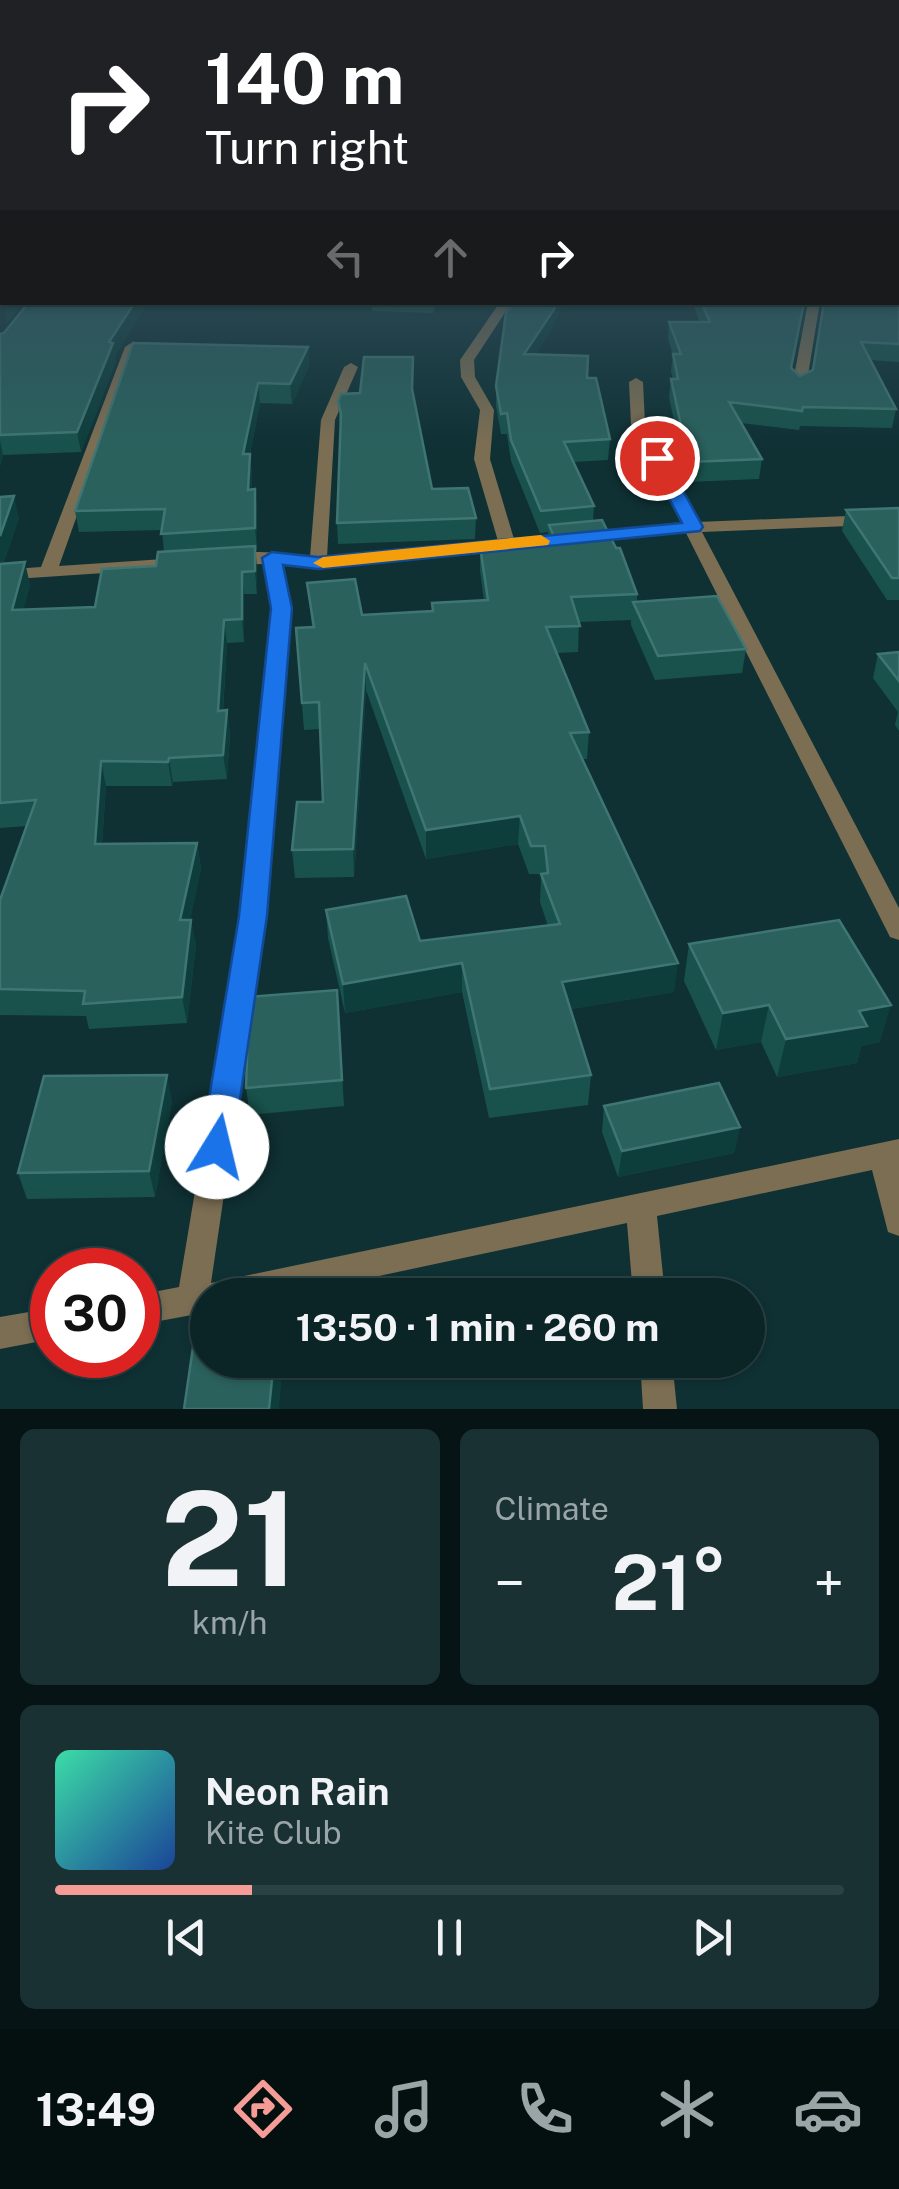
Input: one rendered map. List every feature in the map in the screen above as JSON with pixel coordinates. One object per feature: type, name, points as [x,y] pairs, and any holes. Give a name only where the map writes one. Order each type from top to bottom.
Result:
[{"type":"street","points":[[498,314],[467,360],[468,377],[487,410],[482,460],[507,544]]},
{"type":"street","points":[[799,387],[812,314]]},
{"type":"street","points":[[48,572],[131,347]]},
{"type":"street","points":[[318,563],[328,420],[351,367]]},
{"type":"street","points":[[636,382],[638,424],[899,931]]},
{"type":"street","points":[[0,575],[272,558],[318,563],[694,527],[899,519]]},
{"type":"street","points":[[209,1278],[253,916],[281,608],[272,558]]},
{"type":"street","points":[[301,1278],[891,1153],[899,1222]]},
{"type":"street","points":[[641,1206],[648,1278]]},
{"type":"street","points":[[160,1306],[190,1301]]},
{"type":"street","points":[[0,1333],[30,1328]]},
{"type":"street","points":[[657,1378],[660,1409]]},
{"type":"building","points":[[20,314],[127,314],[109,342],[113,343],[77,432],[0,435],[0,334]]},
{"type":"building","points":[[506,314],[551,314],[524,354],[588,356],[587,378],[596,378],[610,439],[564,442],[594,506],[541,511],[511,440],[507,413],[501,414],[496,386]]},
{"type":"building","points":[[706,314],[802,314],[791,368],[800,376],[813,370],[822,314],[899,314],[899,344],[861,342],[896,409],[803,407],[802,411],[729,402],[762,459],[689,462],[671,379],[678,379],[673,354],[681,354],[669,322],[710,322]]},
{"type":"building","points":[[133,343],[308,347],[290,384],[258,383],[243,454],[250,454],[248,490],[255,489],[255,528],[161,534],[165,509],[75,511]]},
{"type":"building","points":[[364,357],[413,357],[412,389],[432,489],[468,488],[476,518],[337,523],[341,414],[338,401],[341,394],[360,393]]},
{"type":"building","points":[[14,496],[0,536],[0,497]]},
{"type":"building","points":[[899,508],[899,578],[892,578],[846,510]]},
{"type":"building","points":[[602,520],[616,548],[620,548],[637,594],[571,597],[580,626],[546,627],[589,732],[570,733],[678,963],[562,982],[591,1075],[490,1089],[462,963],[343,984],[326,910],[406,896],[420,941],[560,924],[541,874],[548,873],[545,846],[531,846],[520,816],[426,830],[365,663],[353,849],[292,850],[297,802],[323,802],[319,702],[302,703],[296,628],[314,627],[307,583],[355,579],[362,615],[433,611],[432,603],[488,600],[480,546],[557,544],[549,525]]},
{"type":"building","points":[[255,546],[255,571],[242,572],[242,619],[224,620],[218,711],[227,710],[223,755],[169,758],[168,762],[101,761],[95,844],[197,843],[180,920],[191,920],[182,997],[83,1004],[85,991],[0,989],[0,900],[36,800],[0,803],[0,564],[25,562],[12,610],[95,607],[102,569],[156,566],[158,552]]},
{"type":"building","points":[[717,596],[746,649],[658,656],[633,602]]},
{"type":"building","points":[[899,652],[899,681],[878,654]]},
{"type":"building","points":[[839,920],[891,1005],[859,1011],[867,1026],[786,1039],[769,1005],[723,1013],[689,944]]},
{"type":"building","points":[[337,990],[342,1080],[246,1088],[249,997]]},
{"type":"building","points":[[167,1075],[149,1171],[18,1173],[44,1076]]},
{"type":"building","points":[[719,1083],[740,1127],[622,1151],[604,1106]]},
{"type":"building","points":[[190,1368],[190,1378],[272,1378],[269,1409],[184,1409]]},
{"type":"slow traffic","points":[[323,563],[541,541]]},
{"type":"route","points":[[217,1147],[253,916],[281,608],[272,558],[318,563],[694,527],[657,458]]}]
